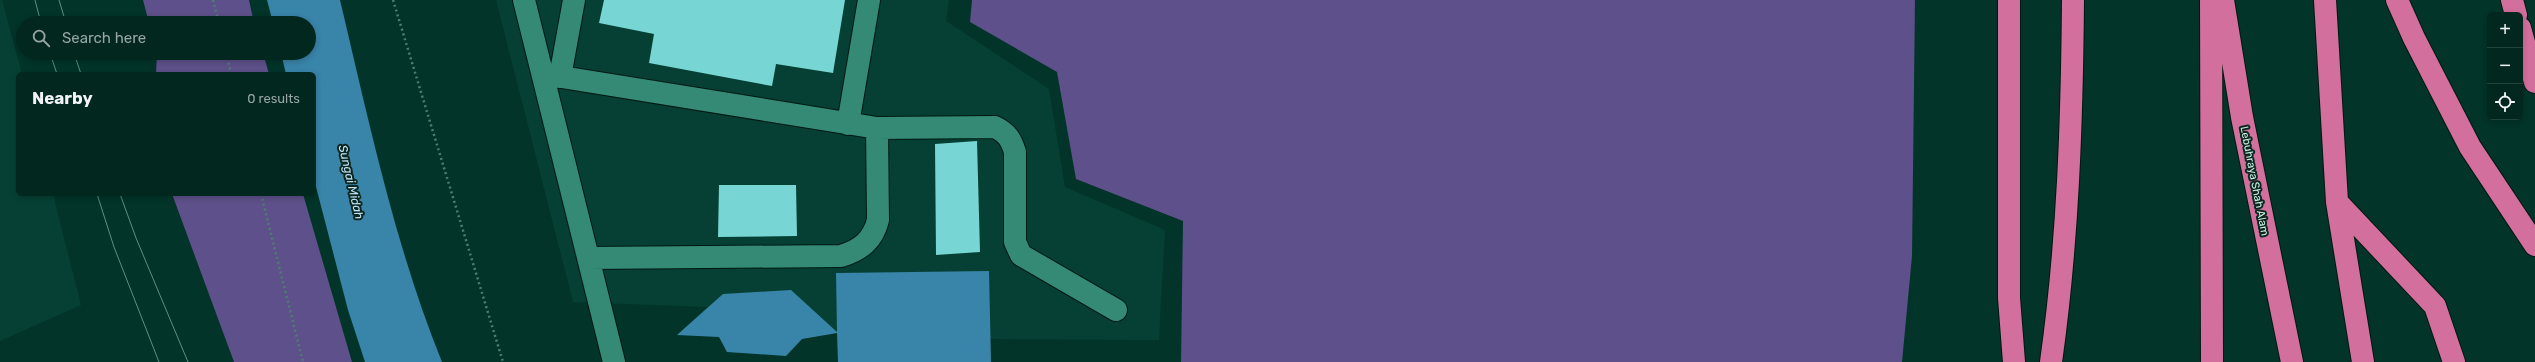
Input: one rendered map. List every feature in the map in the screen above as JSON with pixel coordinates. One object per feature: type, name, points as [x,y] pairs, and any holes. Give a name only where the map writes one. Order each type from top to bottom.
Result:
[{"type":"highway","points":[[2009,0],[2009,298],[2014,362]]},
{"type":"highway","points":[[2051,362],[2061,289],[2072,120],[2073,0]]},
{"type":"highway","points":[[2211,0],[2212,362]]},
{"type":"highway","name":"Lebuhraya Shah Alam","points":[[2223,0],[2242,117],[2292,362]]},
{"type":"highway","points":[[2325,0],[2337,202],[2363,362]]},
{"type":"highway","points":[[2397,0],[2470,147],[2535,244]]},
{"type":"highway","points":[[2512,0],[2515,12]]},
{"type":"highway","points":[[2523,39],[2535,82]]},
{"type":"highway","points":[[2337,202],[2435,306],[2454,362]]},
{"type":"lane","points":[[524,0],[551,75],[589,258],[614,362]]},
{"type":"lane","points":[[551,75],[574,0]]},
{"type":"lane","points":[[848,124],[869,0]]},
{"type":"lane","points":[[551,75],[877,128],[995,127],[1005,131],[1011,140],[1015,152],[1016,242],[1021,255],[1116,310]]},
{"type":"lane","points":[[589,258],[841,256],[852,253],[862,247],[875,232],[878,220],[877,128]]},
{"type":"path","points":[[213,0],[217,16]]},
{"type":"path","points":[[393,0],[503,362]]},
{"type":"path","points":[[228,60],[231,72]]},
{"type":"path","points":[[262,196],[303,362]]},
{"type":"shaded area","points":[[0,0],[2,0],[16,52],[16,60],[18,60],[21,72],[16,72],[16,196],[54,196],[81,305],[0,341]]},
{"type":"shaded area","points":[[143,0],[249,0],[252,16],[147,16]]},
{"type":"shaded area","points":[[496,0],[949,0],[946,21],[1049,89],[1065,187],[1165,230],[1159,340],[990,339],[991,362],[838,362],[837,333],[802,339],[786,356],[727,352],[719,337],[677,335],[707,307],[573,302]]},
{"type":"shaded area","points":[[972,0],[1915,0],[1912,256],[1902,362],[1181,362],[1183,221],[1076,179],[1057,72],[970,22]]},
{"type":"shaded area","points":[[157,60],[265,60],[268,72],[156,72]]},
{"type":"shaded area","points":[[173,196],[304,196],[352,362],[234,362]]},
{"type":"water","name":"Sungai Midah","points":[[267,0],[340,0],[384,183],[410,274],[442,362],[365,362],[348,310],[316,187],[316,72],[286,72],[283,60],[316,60],[316,16],[271,16]]},
{"type":"water","points":[[989,271],[991,362],[838,362],[837,333],[802,339],[786,356],[727,352],[719,337],[677,335],[723,294],[791,290],[837,332],[836,273]]},
{"type":"building","points":[[604,0],[845,0],[833,73],[776,64],[772,86],[649,63],[654,34],[599,23]]},
{"type":"building","points":[[977,141],[980,252],[936,255],[935,144]]},
{"type":"building","points":[[719,185],[796,185],[797,236],[718,237]]},
{"type":"tram line","points":[[35,0],[39,16]]},
{"type":"tram line","points":[[59,0],[64,16]]},
{"type":"tram line","points":[[52,60],[56,72]]},
{"type":"tram line","points":[[76,60],[80,72]]},
{"type":"tram line","points":[[98,196],[114,247],[159,362]]},
{"type":"tram line","points":[[121,196],[136,238],[188,362]]}]
